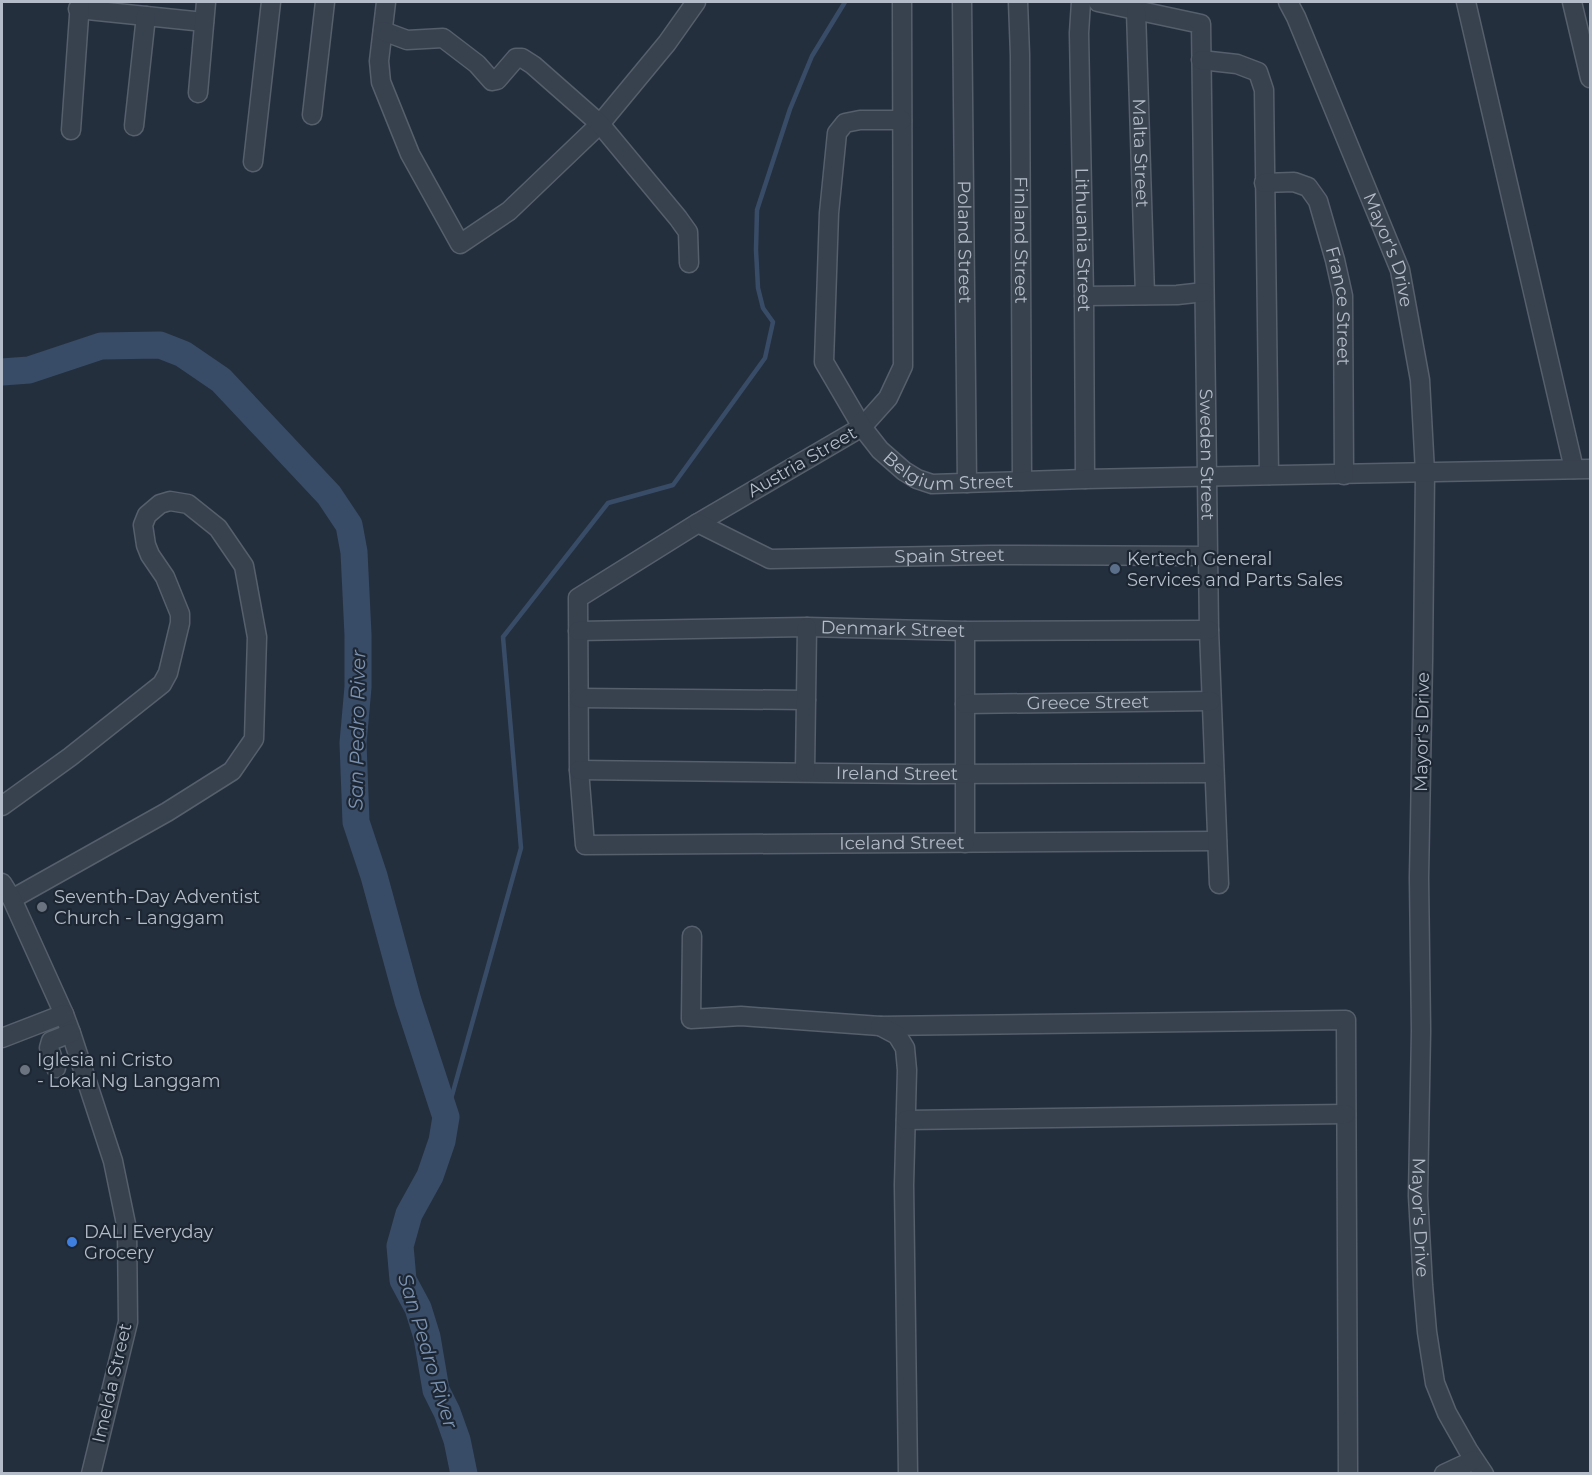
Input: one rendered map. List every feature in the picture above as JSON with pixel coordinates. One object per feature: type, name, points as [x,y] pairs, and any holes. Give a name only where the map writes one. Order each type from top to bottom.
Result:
[{"type":"street","points":[[198,93],[206,2]]},
{"type":"street","points":[[253,162],[271,2]]},
{"type":"street","points":[[312,116],[325,2]]},
{"type":"street","points":[[386,2],[379,61],[381,82],[410,154],[460,244],[509,211],[600,124],[667,43],[696,2]]},
{"type":"street","name":"Austria Street","points":[[585,845],[579,770],[578,598],[698,523],[862,427],[888,398],[903,366],[902,2]]},
{"type":"street","name":"Poland Street","points":[[962,2],[966,483]]},
{"type":"street","name":"Finland Street","points":[[1018,2],[1022,481]]},
{"type":"street","name":"Lithuania Street","points":[[1081,2],[1079,33],[1085,479]]},
{"type":"street","points":[[1098,2],[1136,10]]},
{"type":"street","name":"Mayor's Drive","points":[[1288,2],[1400,270],[1420,380],[1425,472],[1419,878],[1421,1031],[1418,1196],[1427,1332],[1435,1383],[1447,1413],[1479,1466]]},
{"type":"street","points":[[1466,2],[1582,469]]},
{"type":"street","points":[[1572,2],[1590,78]]},
{"type":"street","points":[[71,130],[79,5],[146,16],[204,22]]},
{"type":"street","name":"Sweden Street","points":[[1136,10],[1201,24],[1209,630],[1219,884]]},
{"type":"street","name":"Malta Street","points":[[1136,10],[1145,295]]},
{"type":"street","points":[[134,126],[146,16]]},
{"type":"street","points":[[383,31],[407,40],[443,38],[477,64],[492,81],[497,80],[516,57],[532,65],[600,124],[678,218],[688,232],[690,263]]},
{"type":"street","points":[[1201,60],[1237,64],[1258,72],[1264,90],[1269,475]]},
{"type":"street","name":"Belgium Street","points":[[902,120],[861,120],[845,123],[837,133],[828,223],[824,362],[862,427],[880,450],[917,479],[932,484],[1582,469]]},
{"type":"street","name":"France Street","points":[[1264,183],[1294,182],[1308,187],[1318,201],[1335,260],[1343,296],[1344,475]]},
{"type":"street","points":[[1084,296],[1204,292]]},
{"type":"street","points":[[2,806],[70,757],[162,684],[168,673],[180,614],[165,578],[150,555],[143,525],[147,515],[160,504],[170,501],[188,504],[218,528],[244,566],[257,637],[254,739],[232,771],[166,812],[12,899]]},
{"type":"street","name":"Spain Street","points":[[698,523],[770,559],[991,555],[1208,556]]},
{"type":"street","points":[[805,772],[807,627]]},
{"type":"street","name":"Denmark Street","points":[[578,631],[807,627],[965,632],[1209,630]]},
{"type":"street","points":[[965,632],[965,843]]},
{"type":"street","points":[[579,698],[806,700]]},
{"type":"street","name":"Greece Street","points":[[964,704],[1211,701]]},
{"type":"street","name":"Ireland Street","points":[[579,770],[964,774],[1214,773]]},
{"type":"street","name":"Iceland Street","points":[[585,845],[1216,841]]},
{"type":"street","name":"Imelda Street","points":[[2,883],[12,899],[72,1033],[113,1161],[127,1229],[128,1322],[91,1473]]},
{"type":"street","points":[[692,936],[691,1019],[741,1016],[880,1026],[1346,1020],[1348,1473]]},
{"type":"street","points":[[2,1038],[64,1014]]},
{"type":"street","points":[[880,1026],[897,1035],[905,1048],[907,1070],[904,1185],[908,1473]]},
{"type":"street","points":[[56,1068],[49,1048],[51,1041],[72,1033]]},
{"type":"street","points":[[906,1119],[1346,1114]]},
{"type":"street","points":[[1444,1473],[1479,1466]]},
{"type":"waterway","points":[[446,1117],[521,848],[503,637],[608,503],[673,485],[765,358],[773,322],[763,308],[758,288],[757,210],[790,109],[812,56],[845,2]]},
{"type":"waterway","name":"San Pedro River","points":[[2,372],[29,370],[101,346],[160,345],[183,354],[221,380],[329,495],[349,525],[354,552],[358,635],[358,687],[353,743],[356,822],[374,876],[408,1001],[446,1117],[442,1141],[430,1176],[409,1214],[400,1246],[403,1280],[418,1308],[427,1337],[436,1390],[457,1440],[464,1474]]},
{"type":"place","name":"Kertech General Services and Parts Sales","points":[[1115,569]]},
{"type":"place","name":"Seventh-Day Adventist Church - Langgam","points":[[42,907]]},
{"type":"place","name":"Iglesia ni Cristo - Lokal Ng Langgam","points":[[25,1070]]},
{"type":"place","name":"DALI Everyday Grocery","points":[[72,1242]]}]
